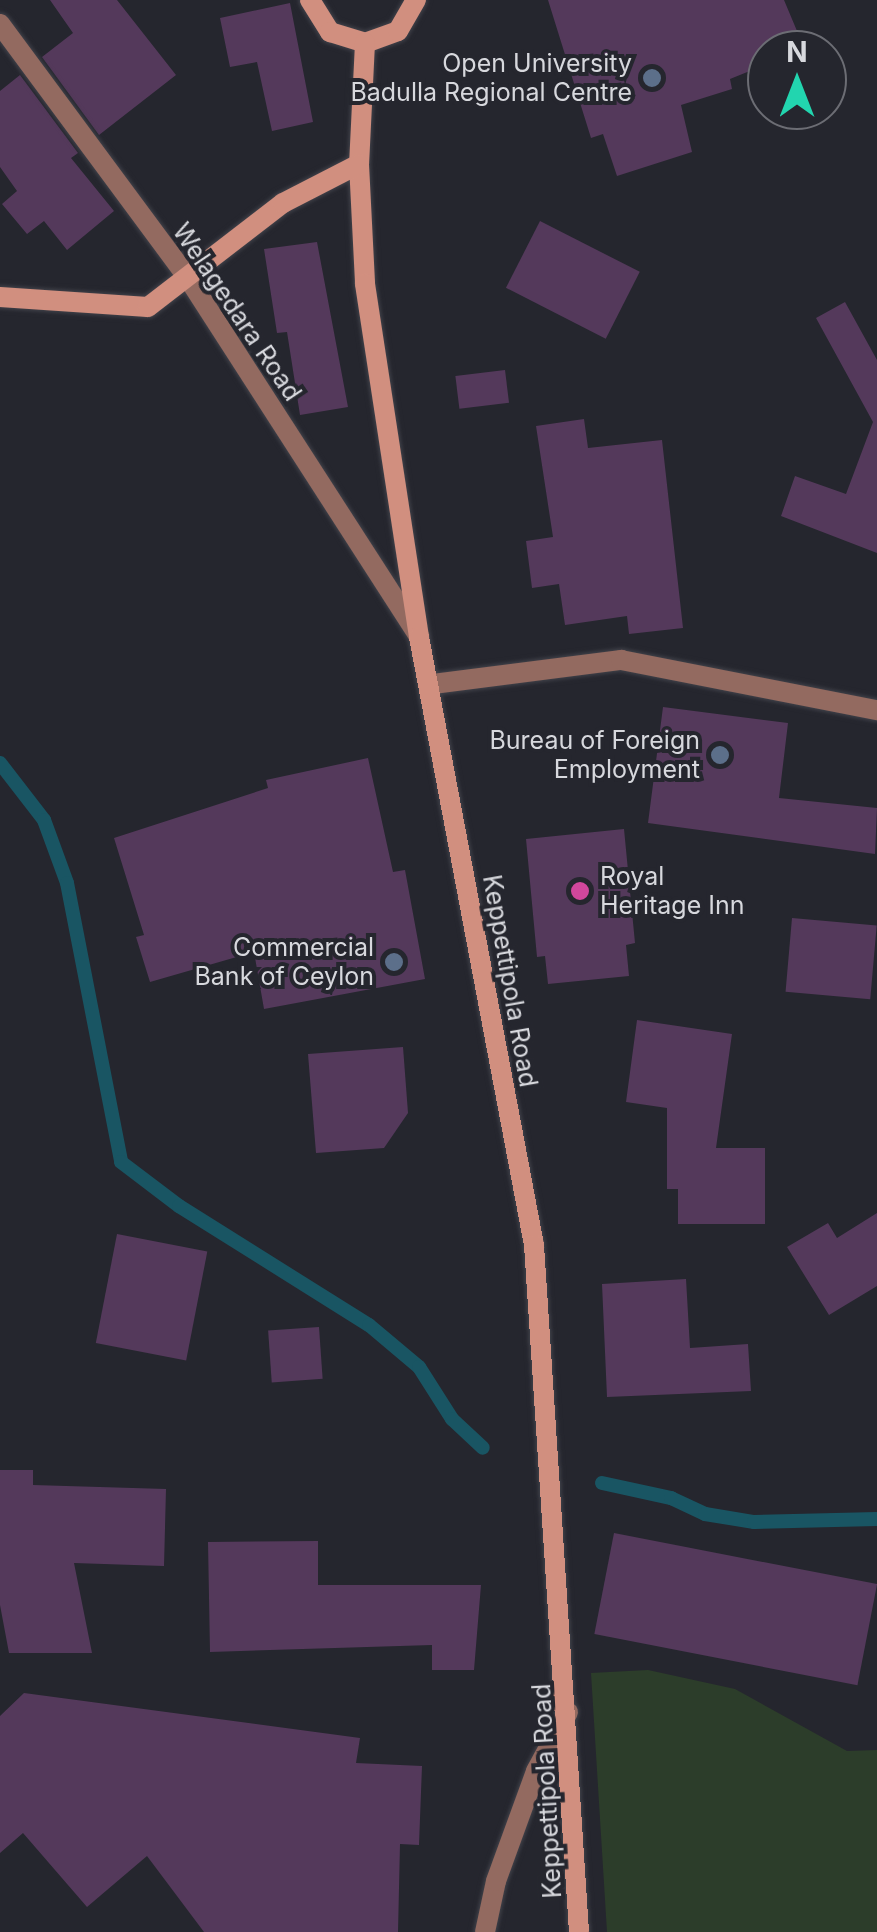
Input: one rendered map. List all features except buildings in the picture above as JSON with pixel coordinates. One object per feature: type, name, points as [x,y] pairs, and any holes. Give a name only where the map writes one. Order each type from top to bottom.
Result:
[{"type":"main road","points":[[310,0],[330,32],[365,43],[398,31],[416,0]]},
{"type":"main road","name":"Keppettipola Road","points":[[365,43],[359,164],[365,284],[420,637],[433,684],[534,1245],[569,1710],[579,1932]]},
{"type":"main road","points":[[0,297],[148,308],[190,281],[284,203],[359,164]]},
{"type":"street","name":"Welagedara Road","points":[[0,24],[190,281],[420,637]]},
{"type":"street","points":[[433,684],[621,660],[877,710]]},
{"type":"street","points":[[485,1932],[496,1881],[536,1771],[569,1710]]},
{"type":"green space","points":[[648,1670],[735,1689],[847,1751],[877,1750],[877,1932],[607,1932],[591,1673]]},
{"type":"waterway","points":[[0,763],[44,820],[67,883],[121,1162],[179,1206],[369,1325],[419,1367],[452,1419],[483,1448]]},
{"type":"waterway","points":[[602,1483],[671,1498],[705,1514],[754,1522],[877,1519]]},
{"type":"place","name":"Open University Badulla Regional Centre","points":[[652,78]]},
{"type":"place","name":"Bureau of Foreign Employment","points":[[720,755]]},
{"type":"place","name":"Royal Heritage Inn","points":[[580,891]]},
{"type":"place","name":"Commercial Bank of Ceylon","points":[[394,962]]}]
